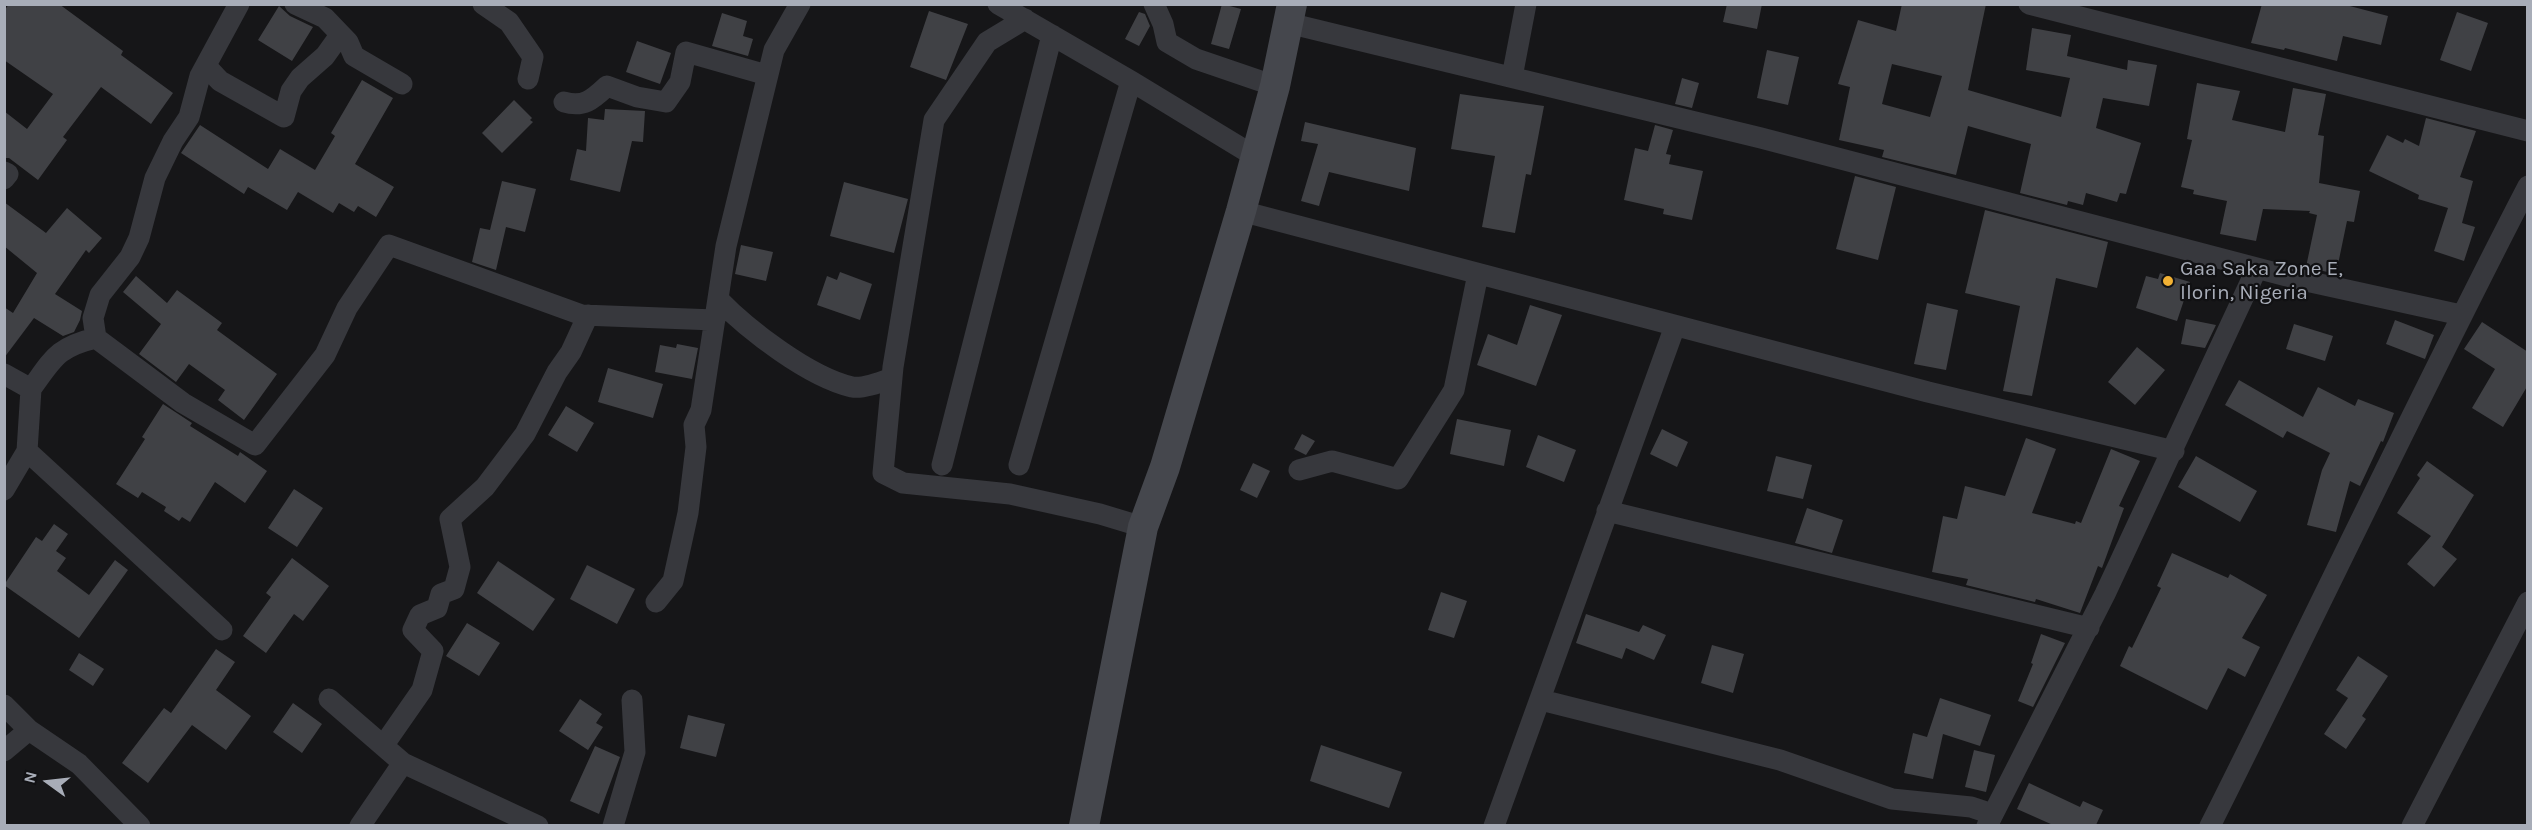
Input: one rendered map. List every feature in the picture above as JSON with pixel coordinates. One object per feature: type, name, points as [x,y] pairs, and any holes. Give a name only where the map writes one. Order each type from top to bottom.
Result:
[{"type":"street","points":[[239,4],[206,66],[189,117],[173,141],[155,178],[140,238],[130,257],[100,295],[93,318],[96,338],[183,403],[255,445],[325,355],[347,308],[389,245],[588,315],[714,320]]},
{"type":"street","points":[[295,4],[325,18],[348,42],[354,56],[402,84]]},
{"type":"street","points":[[483,4],[509,22],[533,57],[528,79]]},
{"type":"street","points":[[656,602],[673,581],[688,513],[696,447],[694,425],[701,410],[726,246],[774,50],[800,4]]},
{"type":"street","points":[[998,4],[1256,157]]},
{"type":"street","points":[[1154,4],[1163,24],[1167,42],[1196,59],[1275,86]]},
{"type":"street","points":[[1512,77],[1526,4]]},
{"type":"street","points":[[2029,4],[2528,131]]},
{"type":"street","points":[[1084,825],[1143,527],[1165,467],[1241,211],[1275,86],[1290,14],[1512,77],[1761,138],[2258,268],[2461,315]]},
{"type":"street","points":[[1025,19],[987,42],[934,120],[892,378],[883,473],[903,483],[1010,494],[1100,514],[1143,527]]},
{"type":"street","points":[[206,66],[220,81],[284,117],[291,91],[300,78],[325,56],[340,35]]},
{"type":"street","points":[[942,465],[1052,35]]},
{"type":"street","points":[[564,102],[577,106],[589,102],[608,86],[637,97],[666,102],[681,82],[686,52],[768,75]]},
{"type":"street","points":[[1018,465],[1131,81]]},
{"type":"street","points":[[4,172],[8,174],[4,178]]},
{"type":"street","points":[[2210,825],[2461,315],[2528,186]]},
{"type":"street","points":[[1241,211],[1928,392],[2175,450]]},
{"type":"street","points":[[1541,700],[1780,760],[1892,799],[1971,807],[1990,820],[2089,628],[2175,450],[2258,268]]},
{"type":"street","points":[[1299,470],[1332,461],[1398,479],[1454,390],[1478,274]]},
{"type":"street","points":[[718,299],[732,313],[803,366],[853,387],[892,378]]},
{"type":"street","points":[[383,746],[422,690],[433,651],[413,630],[420,615],[437,608],[441,594],[454,589],[460,567],[450,519],[485,487],[525,434],[557,372],[572,352],[588,315]]},
{"type":"street","points":[[1494,825],[1675,326]]},
{"type":"street","points":[[4,490],[27,451],[31,389],[58,352],[79,342],[96,338]]},
{"type":"street","points":[[4,375],[31,389]]},
{"type":"street","points":[[27,451],[222,630]]},
{"type":"street","points":[[1607,511],[2089,628]]},
{"type":"street","points":[[2412,825],[2528,602]]},
{"type":"street","points":[[329,699],[403,763],[538,825]]},
{"type":"street","points":[[613,825],[635,752],[632,700]]},
{"type":"street","points":[[4,705],[29,730],[79,764],[140,825]]},
{"type":"street","points":[[4,751],[29,730]]},
{"type":"street","points":[[360,825],[403,763]]},
{"type":"building","points":[[9,4],[59,4],[123,51],[121,55],[173,93],[151,124],[101,87],[63,137],[67,140],[38,180],[9,158],[4,158],[4,111],[27,129],[53,94],[4,60],[4,11]]},
{"type":"building","points":[[1222,4],[1241,9],[1229,49],[1211,44]]},
{"type":"building","points":[[1727,4],[1762,4],[1757,29],[1723,22]]},
{"type":"building","points":[[1902,4],[1986,4],[1968,90],[2061,117],[2070,78],[2026,70],[2032,28],[2071,35],[2067,56],[2127,70],[2128,60],[2157,65],[2149,106],[2103,98],[2096,128],[2141,143],[2126,194],[2120,193],[2117,202],[2086,193],[2083,205],[2068,201],[2067,205],[2020,193],[2031,144],[1968,126],[1956,175],[1882,157],[1884,150],[1839,140],[1850,87],[1838,84],[1858,20],[1896,31]],"holes":[[[1892,64],[1942,76],[1930,117],[1882,104]]]},
{"type":"building","points":[[2262,4],[2342,4],[2388,16],[2381,45],[2343,36],[2337,61],[2285,48],[2284,50],[2251,43]]},
{"type":"building","points":[[279,6],[290,16],[313,27],[292,61],[258,40]]},
{"type":"building","points":[[929,11],[968,24],[946,80],[910,67]]},
{"type":"building","points":[[1139,12],[1145,14],[1150,26],[1139,46],[1125,39]]},
{"type":"building","points":[[2457,12],[2488,23],[2471,71],[2440,60]]},
{"type":"building","points":[[722,13],[747,21],[743,36],[753,39],[748,56],[712,46]]},
{"type":"building","points":[[637,41],[671,53],[660,84],[626,72]]},
{"type":"building","points":[[1767,50],[1799,57],[1788,105],[1757,98]]},
{"type":"building","points":[[1682,78],[1699,83],[1692,108],[1675,104]]},
{"type":"building","points":[[362,80],[393,98],[355,164],[394,187],[376,217],[358,206],[354,212],[339,203],[333,213],[298,192],[287,210],[248,187],[244,194],[181,153],[200,125],[268,169],[280,149],[315,170],[335,136],[331,133]]},
{"type":"building","points":[[2197,83],[2240,91],[2232,120],[2285,132],[2293,88],[2326,94],[2318,135],[2324,136],[2319,183],[2360,191],[2354,222],[2347,221],[2336,274],[2306,267],[2317,215],[2309,213],[2310,211],[2263,209],[2256,241],[2220,234],[2227,201],[2193,194],[2194,190],[2181,187],[2192,140],[2187,139]]},
{"type":"building","points":[[1460,94],[1544,106],[1531,175],[1526,174],[1515,233],[1482,227],[1495,156],[1451,149]]},
{"type":"building","points":[[514,100],[532,118],[530,120],[533,122],[502,153],[482,133]]},
{"type":"building","points":[[605,109],[645,111],[643,142],[632,141],[620,192],[570,180],[577,149],[586,151],[588,118],[604,120]]},
{"type":"building","points":[[2426,118],[2476,131],[2460,177],[2473,181],[2462,223],[2475,227],[2464,261],[2434,251],[2448,208],[2418,199],[2419,195],[2369,171],[2387,135],[2403,143],[2405,139],[2419,146]]},
{"type":"building","points":[[1305,122],[1416,148],[1409,191],[1329,172],[1319,206],[1301,201],[1318,144],[1301,141]]},
{"type":"building","points":[[1655,125],[1673,130],[1666,154],[1671,155],[1669,164],[1703,171],[1692,220],[1663,214],[1664,209],[1624,200],[1635,148],[1648,151]]},
{"type":"building","points":[[1855,176],[1896,187],[1878,260],[1836,249]]},
{"type":"building","points":[[502,181],[536,189],[525,232],[506,227],[496,270],[472,262],[480,228],[490,230]]},
{"type":"building","points":[[844,182],[908,199],[894,253],[830,236]]},
{"type":"building","points":[[4,202],[46,233],[67,208],[102,238],[89,253],[86,250],[55,294],[82,311],[74,332],[63,336],[34,318],[4,358],[4,307],[13,313],[37,273],[4,246]]},
{"type":"building","points":[[1985,210],[2108,242],[2097,288],[2056,278],[2032,396],[2003,391],[2020,306],[1965,293]]},
{"type":"building","points":[[741,245],[773,252],[766,281],[735,274]]},
{"type":"building","points":[[840,272],[872,284],[860,320],[817,305],[827,276],[837,280]]},
{"type":"building","points":[[2160,273],[2190,282],[2177,321],[2136,308],[2146,276],[2158,279]]},
{"type":"building","points":[[136,276],[167,303],[177,290],[222,323],[217,330],[277,374],[244,420],[218,400],[225,390],[189,364],[176,382],[139,354],[161,324],[123,292]]},
{"type":"building","points":[[1927,303],[1958,310],[1946,370],[1914,364]]},
{"type":"building","points":[[1530,305],[1562,315],[1536,386],[1477,365],[1488,334],[1517,345]]},
{"type":"building","points":[[2186,319],[2216,325],[2205,348],[2181,344]]},
{"type":"building","points":[[2395,320],[2434,335],[2425,359],[2386,344]]},
{"type":"building","points":[[2482,322],[2528,352],[2528,385],[2503,427],[2472,408],[2495,369],[2464,349]]},
{"type":"building","points":[[2294,324],[2333,336],[2325,361],[2286,349]]},
{"type":"building","points":[[677,344],[698,348],[692,379],[655,372],[660,345],[676,348]]},
{"type":"building","points":[[2137,347],[2165,370],[2135,405],[2108,382]]},
{"type":"building","points":[[608,368],[663,384],[653,418],[598,402]]},
{"type":"building","points":[[2239,380],[2303,417],[2318,387],[2355,406],[2358,399],[2394,413],[2383,442],[2381,441],[2360,486],[2350,481],[2336,532],[2307,525],[2322,470],[2330,453],[2287,431],[2283,438],[2225,405]]},
{"type":"building","points":[[163,404],[192,423],[190,426],[238,456],[240,452],[267,471],[245,503],[215,482],[190,522],[182,517],[179,521],[164,511],[166,507],[142,492],[138,498],[116,484],[145,439],[142,437]]},
{"type":"building","points":[[566,406],[594,423],[577,452],[548,435]]},
{"type":"building","points":[[1457,419],[1511,430],[1504,466],[1450,454]]},
{"type":"building","points":[[1662,429],[1688,442],[1677,467],[1650,454]]},
{"type":"building","points":[[1302,434],[1315,441],[1306,455],[1294,449]]},
{"type":"building","points":[[1538,435],[1576,450],[1564,482],[1526,467]]},
{"type":"building","points":[[2026,438],[2056,449],[2032,513],[2075,524],[2076,521],[2081,523],[2111,449],[2140,461],[2119,506],[2124,508],[2102,568],[2098,566],[2080,613],[2036,599],[2035,602],[1966,585],[1968,579],[1932,572],[1943,516],[1957,519],[1965,486],[2005,496]]},
{"type":"building","points":[[1776,456],[1812,465],[1803,499],[1767,491]]},
{"type":"building","points":[[2196,456],[2257,491],[2240,522],[2178,487]]},
{"type":"building","points":[[2427,461],[2474,495],[2442,547],[2457,559],[2434,587],[2407,564],[2431,536],[2397,513],[2420,478],[2417,475]]},
{"type":"building","points":[[1253,463],[1270,471],[1257,498],[1240,490]]},
{"type":"building","points":[[294,489],[323,508],[297,547],[268,528]]},
{"type":"building","points":[[1807,508],[1843,520],[1832,553],[1795,543]]},
{"type":"building","points":[[54,524],[68,534],[56,551],[66,558],[57,571],[89,595],[115,560],[128,570],[79,638],[4,585],[36,537],[42,541]]},
{"type":"building","points":[[2172,553],[2228,578],[2230,574],[2267,595],[2242,638],[2260,647],[2245,677],[2228,668],[2207,710],[2120,666],[2129,646],[2132,648],[2161,588],[2157,586]]},
{"type":"building","points":[[292,558],[329,586],[303,621],[294,614],[266,653],[243,636],[271,597],[266,593]]},
{"type":"building","points":[[498,561],[555,599],[533,631],[477,593]]},
{"type":"building","points":[[587,565],[635,589],[617,624],[570,599]]},
{"type":"building","points":[[1441,592],[1467,601],[1454,638],[1428,630]]},
{"type":"building","points":[[1586,614],[1639,632],[1643,625],[1666,635],[1654,660],[1626,648],[1622,659],[1576,643]]},
{"type":"building","points":[[467,623],[500,643],[479,676],[446,656]]},
{"type":"building","points":[[2041,634],[2065,643],[2033,707],[2018,701],[2033,664],[2031,663]]},
{"type":"building","points":[[1712,645],[1744,654],[1733,693],[1701,683]]},
{"type":"building","points":[[216,649],[235,662],[216,690],[251,716],[226,750],[192,725],[148,783],[122,763],[164,708],[171,713]]},
{"type":"building","points":[[79,653],[104,669],[93,686],[69,670]]},
{"type":"building","points":[[2358,656],[2388,676],[2362,716],[2366,719],[2346,749],[2324,734],[2348,698],[2336,690]]},
{"type":"building","points":[[1940,698],[1991,715],[1980,746],[1943,734],[1933,779],[1904,773],[1913,733],[1927,737]]},
{"type":"building","points":[[580,699],[602,714],[596,723],[603,727],[588,750],[559,731]]},
{"type":"building","points":[[293,703],[322,724],[302,753],[273,732]]},
{"type":"building","points":[[688,715],[725,724],[716,757],[680,748]]},
{"type":"building","points":[[1321,745],[1402,772],[1389,808],[1310,781]]},
{"type":"building","points":[[595,746],[620,757],[599,814],[570,801]]},
{"type":"building","points":[[1974,750],[1995,755],[1986,792],[1965,787]]},
{"type":"building","points":[[2029,783],[2080,807],[2083,801],[2103,810],[2096,825],[2053,825],[2017,809]]},
{"type":"place","name":"Gaa Saka Zone E, Ilorin, Nigeria","points":[[2168,281]]}]
